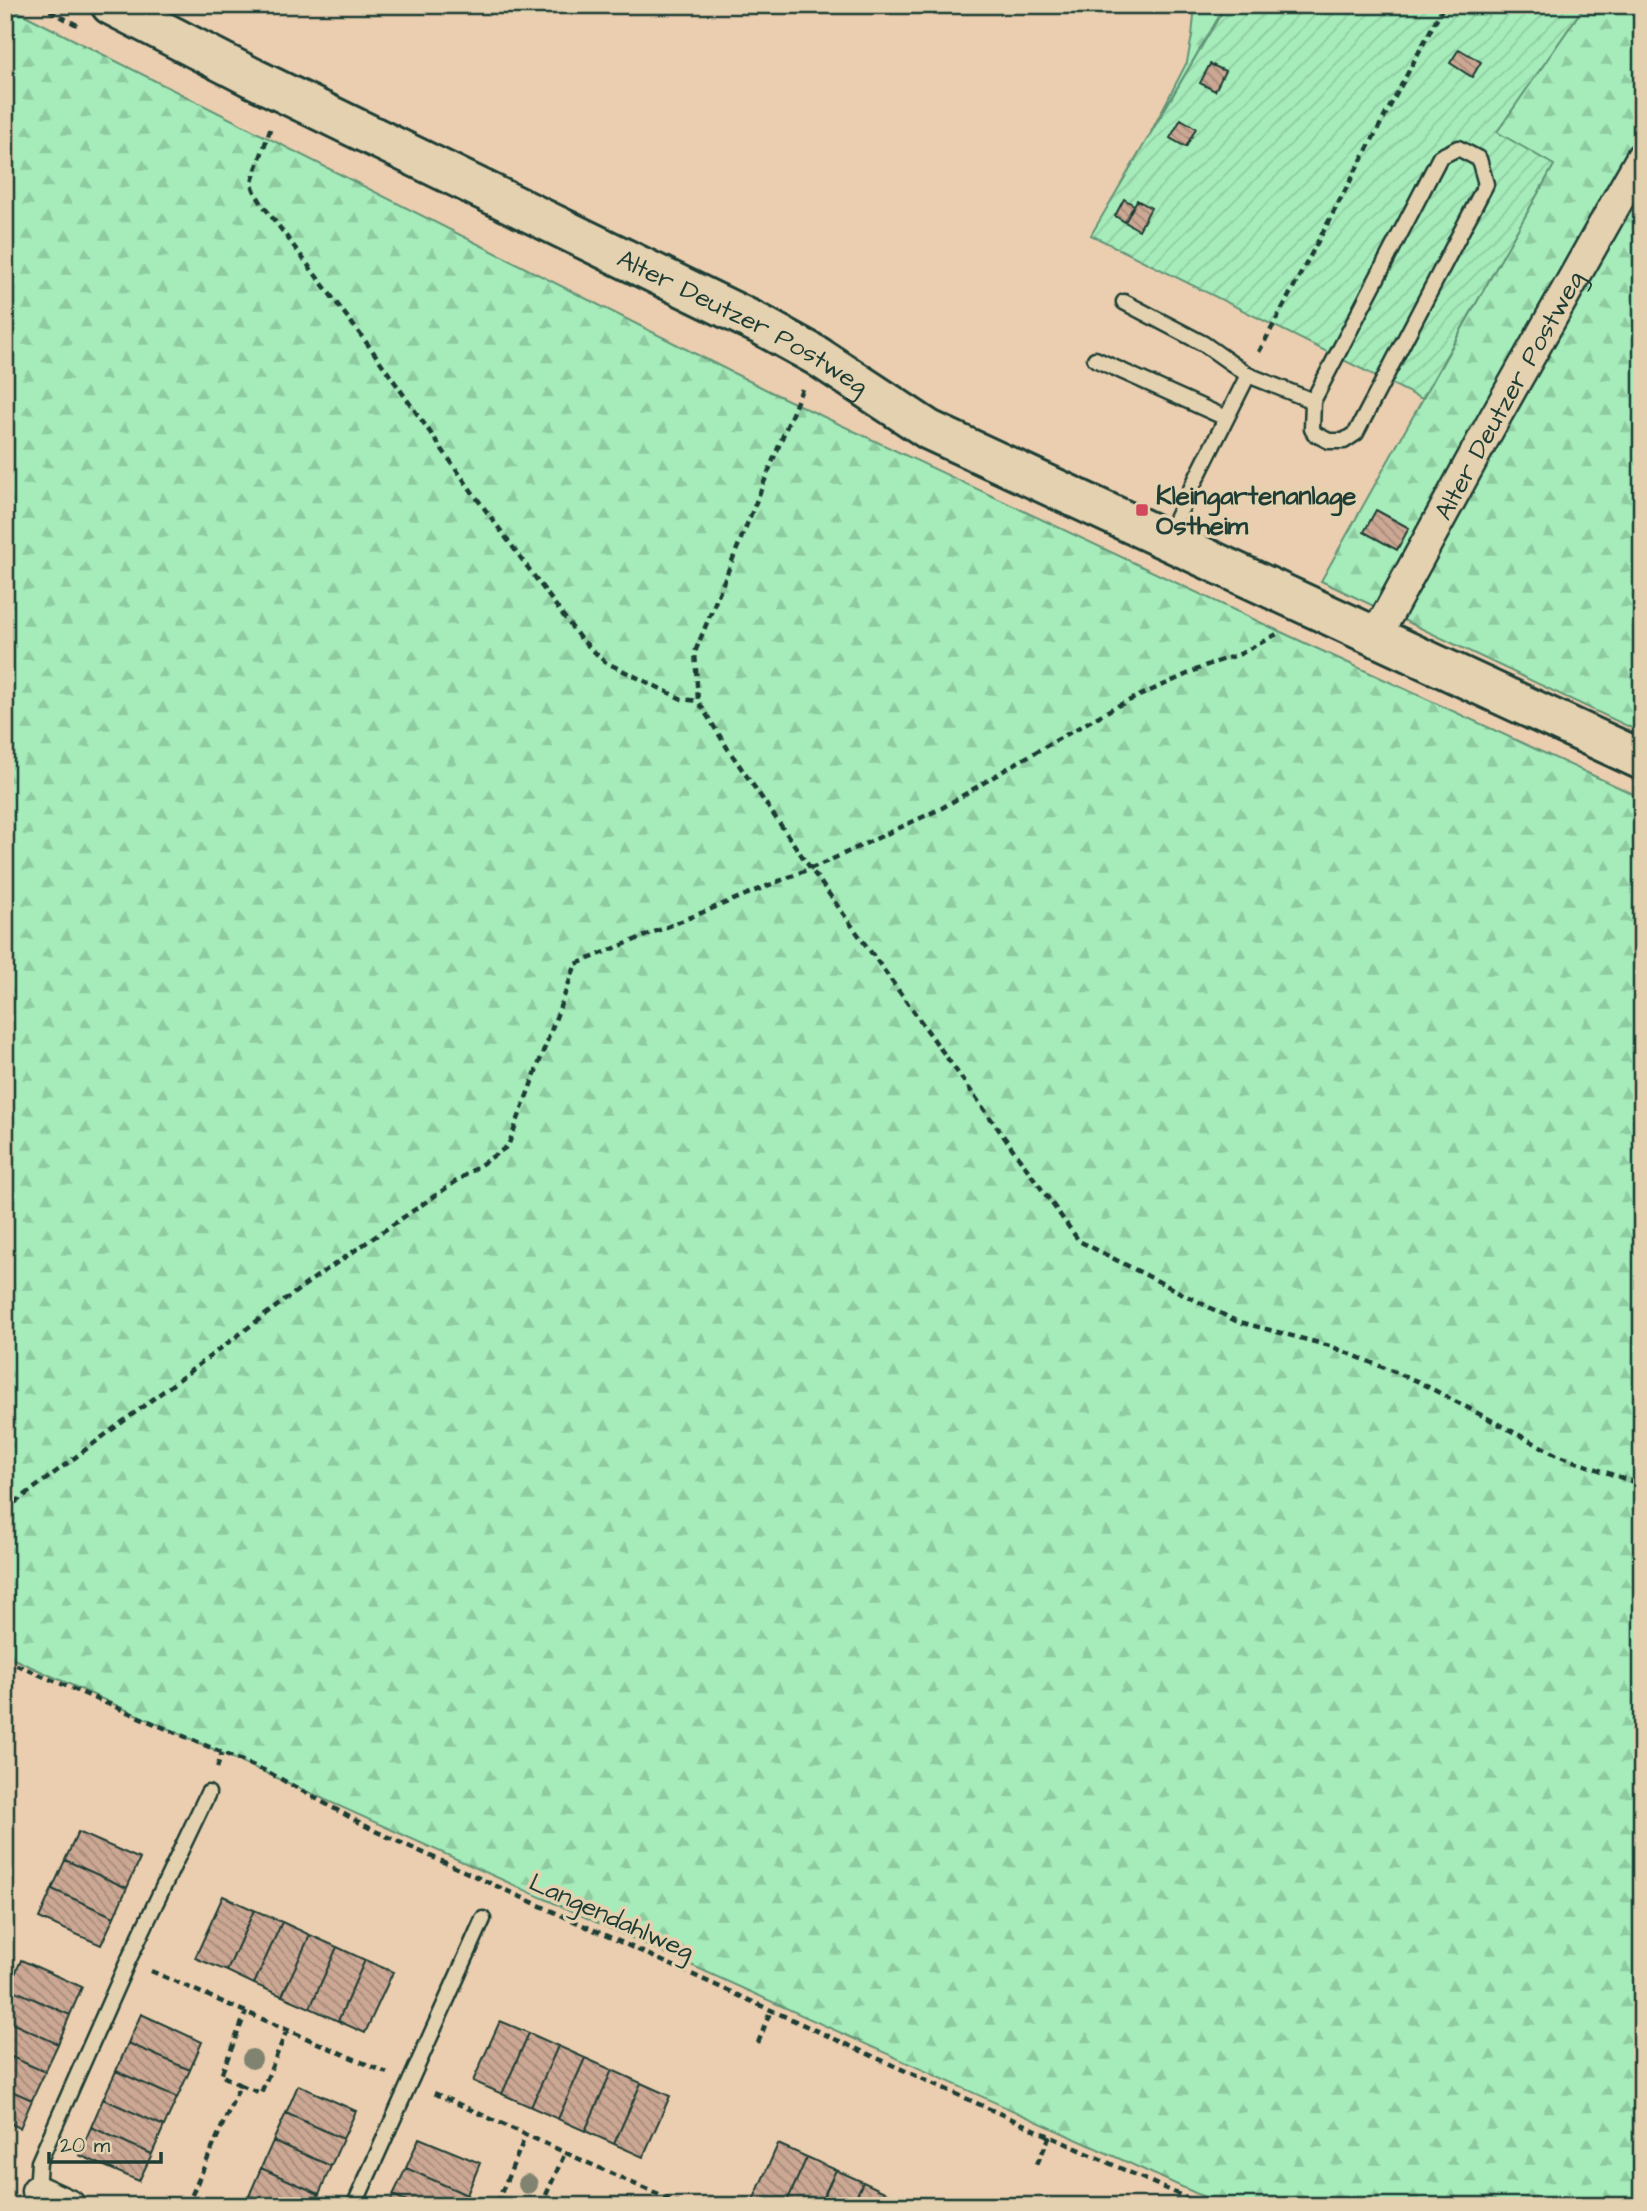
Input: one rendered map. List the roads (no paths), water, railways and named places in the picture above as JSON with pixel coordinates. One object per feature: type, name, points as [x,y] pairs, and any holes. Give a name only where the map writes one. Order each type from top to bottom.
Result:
[{"type":"street","name":"Alter Deutzer Postweg","points":[[111,5],[253,78],[761,325],[817,356],[929,430],[1642,760]]},
{"type":"street","name":"Alter Deutzer Postweg","points":[[1376,636],[1642,157]]},
{"type":"street","points":[[37,2191],[70,2206]]},
{"type":"lane","points":[[1458,148],[1479,159],[1486,184],[1356,433],[1344,441],[1329,441],[1315,434],[1312,429],[1313,401],[1440,157],[1458,148]]},
{"type":"lane","points":[[1124,302],[1204,344],[1248,375],[1313,401]]},
{"type":"lane","points":[[1095,359],[1226,418]]},
{"type":"lane","points":[[1166,539],[1248,375]]},
{"type":"lane","points":[[37,2191],[39,2162],[128,1961],[208,1793]]},
{"type":"lane","points":[[354,2206],[483,1919]]},
{"type":"place","name":"Kleingartenanlage Ostheim","points":[[1142,510]]}]
